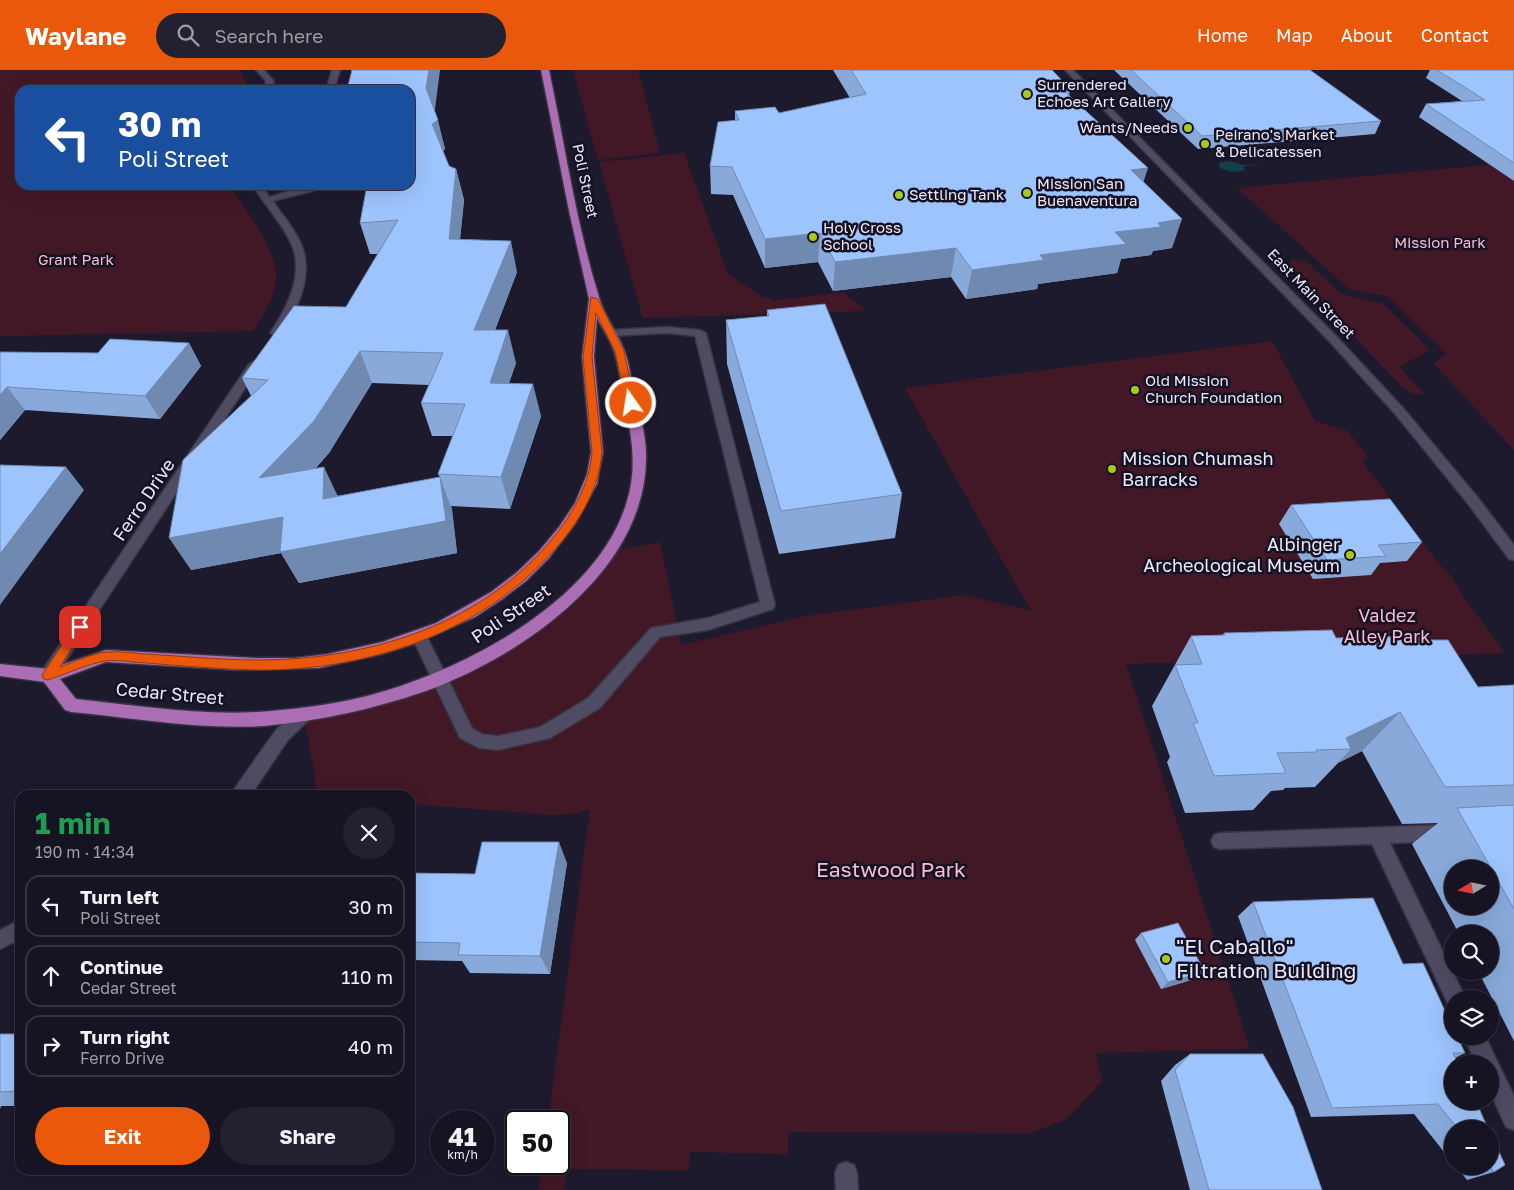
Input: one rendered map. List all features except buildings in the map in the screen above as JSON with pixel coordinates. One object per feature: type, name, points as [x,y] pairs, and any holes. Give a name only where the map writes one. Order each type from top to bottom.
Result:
[{"type":"main road","name":"Poli Street","points":[[304,714],[400,692],[440,678],[484,656],[548,617],[574,594],[594,571],[623,531],[634,504],[639,482],[640,459],[637,432],[619,351],[594,299],[545,70]]},
{"type":"main road","name":"Poli Street","points":[[316,662],[379,650],[420,637],[452,623],[490,601],[524,575],[549,550],[584,500],[596,467],[597,452],[588,357],[594,299]]},
{"type":"main road","name":"Cedar Street","points":[[0,670],[48,675],[106,656],[257,665],[316,662]]},
{"type":"main road","name":"Cedar Street","points":[[48,675],[71,705],[204,718],[260,719],[304,714]]},
{"type":"street","points":[[260,70],[269,80],[270,85]]},
{"type":"street","points":[[332,85],[336,70]]},
{"type":"street","name":"East Main Street","points":[[1068,70],[1315,319],[1400,412],[1474,502],[1514,555]]},
{"type":"street","name":"Ferro Drive","points":[[48,675],[295,301],[302,274],[300,253],[296,243],[260,190]]},
{"type":"street","points":[[267,200],[299,190]]},
{"type":"street","points":[[420,637],[466,732],[479,741],[498,743],[544,733],[594,702],[656,632],[708,624],[768,605],[700,333],[667,330],[611,333]]},
{"type":"street","points":[[244,790],[282,735],[304,714]]},
{"type":"street","points":[[1220,841],[1460,832]]},
{"type":"street","points":[[1377,835],[1452,990]]},
{"type":"street","points":[[0,940],[15,932]]},
{"type":"street","points":[[1499,1088],[1514,1119]]},
{"type":"green space","name":"Grant Park","points":[[0,70],[240,70],[248,85],[15,85],[15,190],[232,190],[260,231],[267,244],[276,270],[273,295],[253,331],[0,336]]},
{"type":"green space","points":[[573,70],[638,70],[660,153],[598,160]]},
{"type":"green space","points":[[684,153],[728,274],[764,298],[771,297],[772,301],[844,292],[866,311],[643,318],[599,162]]},
{"type":"green space","name":"Mission Park","points":[[1514,157],[1494,168],[1514,181],[1514,450],[1434,364],[1446,353],[1387,296],[1349,289],[1237,188],[1488,165],[1483,160]]},
{"type":"green space","points":[[1291,259],[1307,262],[1342,295],[1382,303],[1430,350],[1399,367],[1424,394],[1413,394],[1401,386],[1298,277],[1291,268]]},
{"type":"green space","name":"Eastwood Park","points":[[1272,341],[1315,421],[1348,431],[1368,457],[1363,462],[1438,563],[1452,577],[1462,595],[1505,653],[1456,655],[1455,652],[1126,664],[1250,1049],[1096,1053],[1102,1081],[1067,1119],[1030,1133],[788,1132],[788,1154],[690,1152],[689,1170],[570,1169],[570,1110],[549,1110],[590,809],[573,814],[552,815],[415,804],[415,790],[317,790],[304,714],[421,685],[547,617],[610,552],[660,542],[681,645],[806,616],[965,595],[1031,611],[905,388]]},
{"type":"green space","name":"Eastwood Park","points":[[541,1175],[566,1175],[564,1190],[539,1190]]},
{"type":"water","points":[[1228,161],[1244,165],[1266,164],[1245,166],[1244,171],[1230,172],[1220,168],[1219,163]]},
{"type":"place","name":"Surrendered Echoes Art Gallery","points":[[1027,94]]},
{"type":"place","name":"Wants/Needs","points":[[1188,128]]},
{"type":"place","name":"Peirano's Market & Delicatessen","points":[[1205,144]]},
{"type":"place","name":"Mission San Buenaventura","points":[[1027,193]]},
{"type":"place","name":"Settling Tank","points":[[899,195]]},
{"type":"place","name":"Holy Cross School","points":[[813,237]]},
{"type":"place","name":"Old Mission Church Foundation","points":[[1135,390]]},
{"type":"place","name":"Mission Chumash Barracks","points":[[1112,469]]},
{"type":"place","name":"Albinger Archeological Museum","points":[[1350,555]]},
{"type":"place","name":"\"El Caballo\" Filtration Building","points":[[1166,959]]},
{"type":"route","points":[[80,627],[48,675],[106,656],[257,665],[316,662],[379,650],[420,637],[452,623],[490,601],[524,575],[549,550],[584,500],[596,467],[597,452],[588,357],[594,299],[619,351],[631,403]]},
{"type":"park label","name":"Valdez Alley Park","points":[[1387,626]]}]
